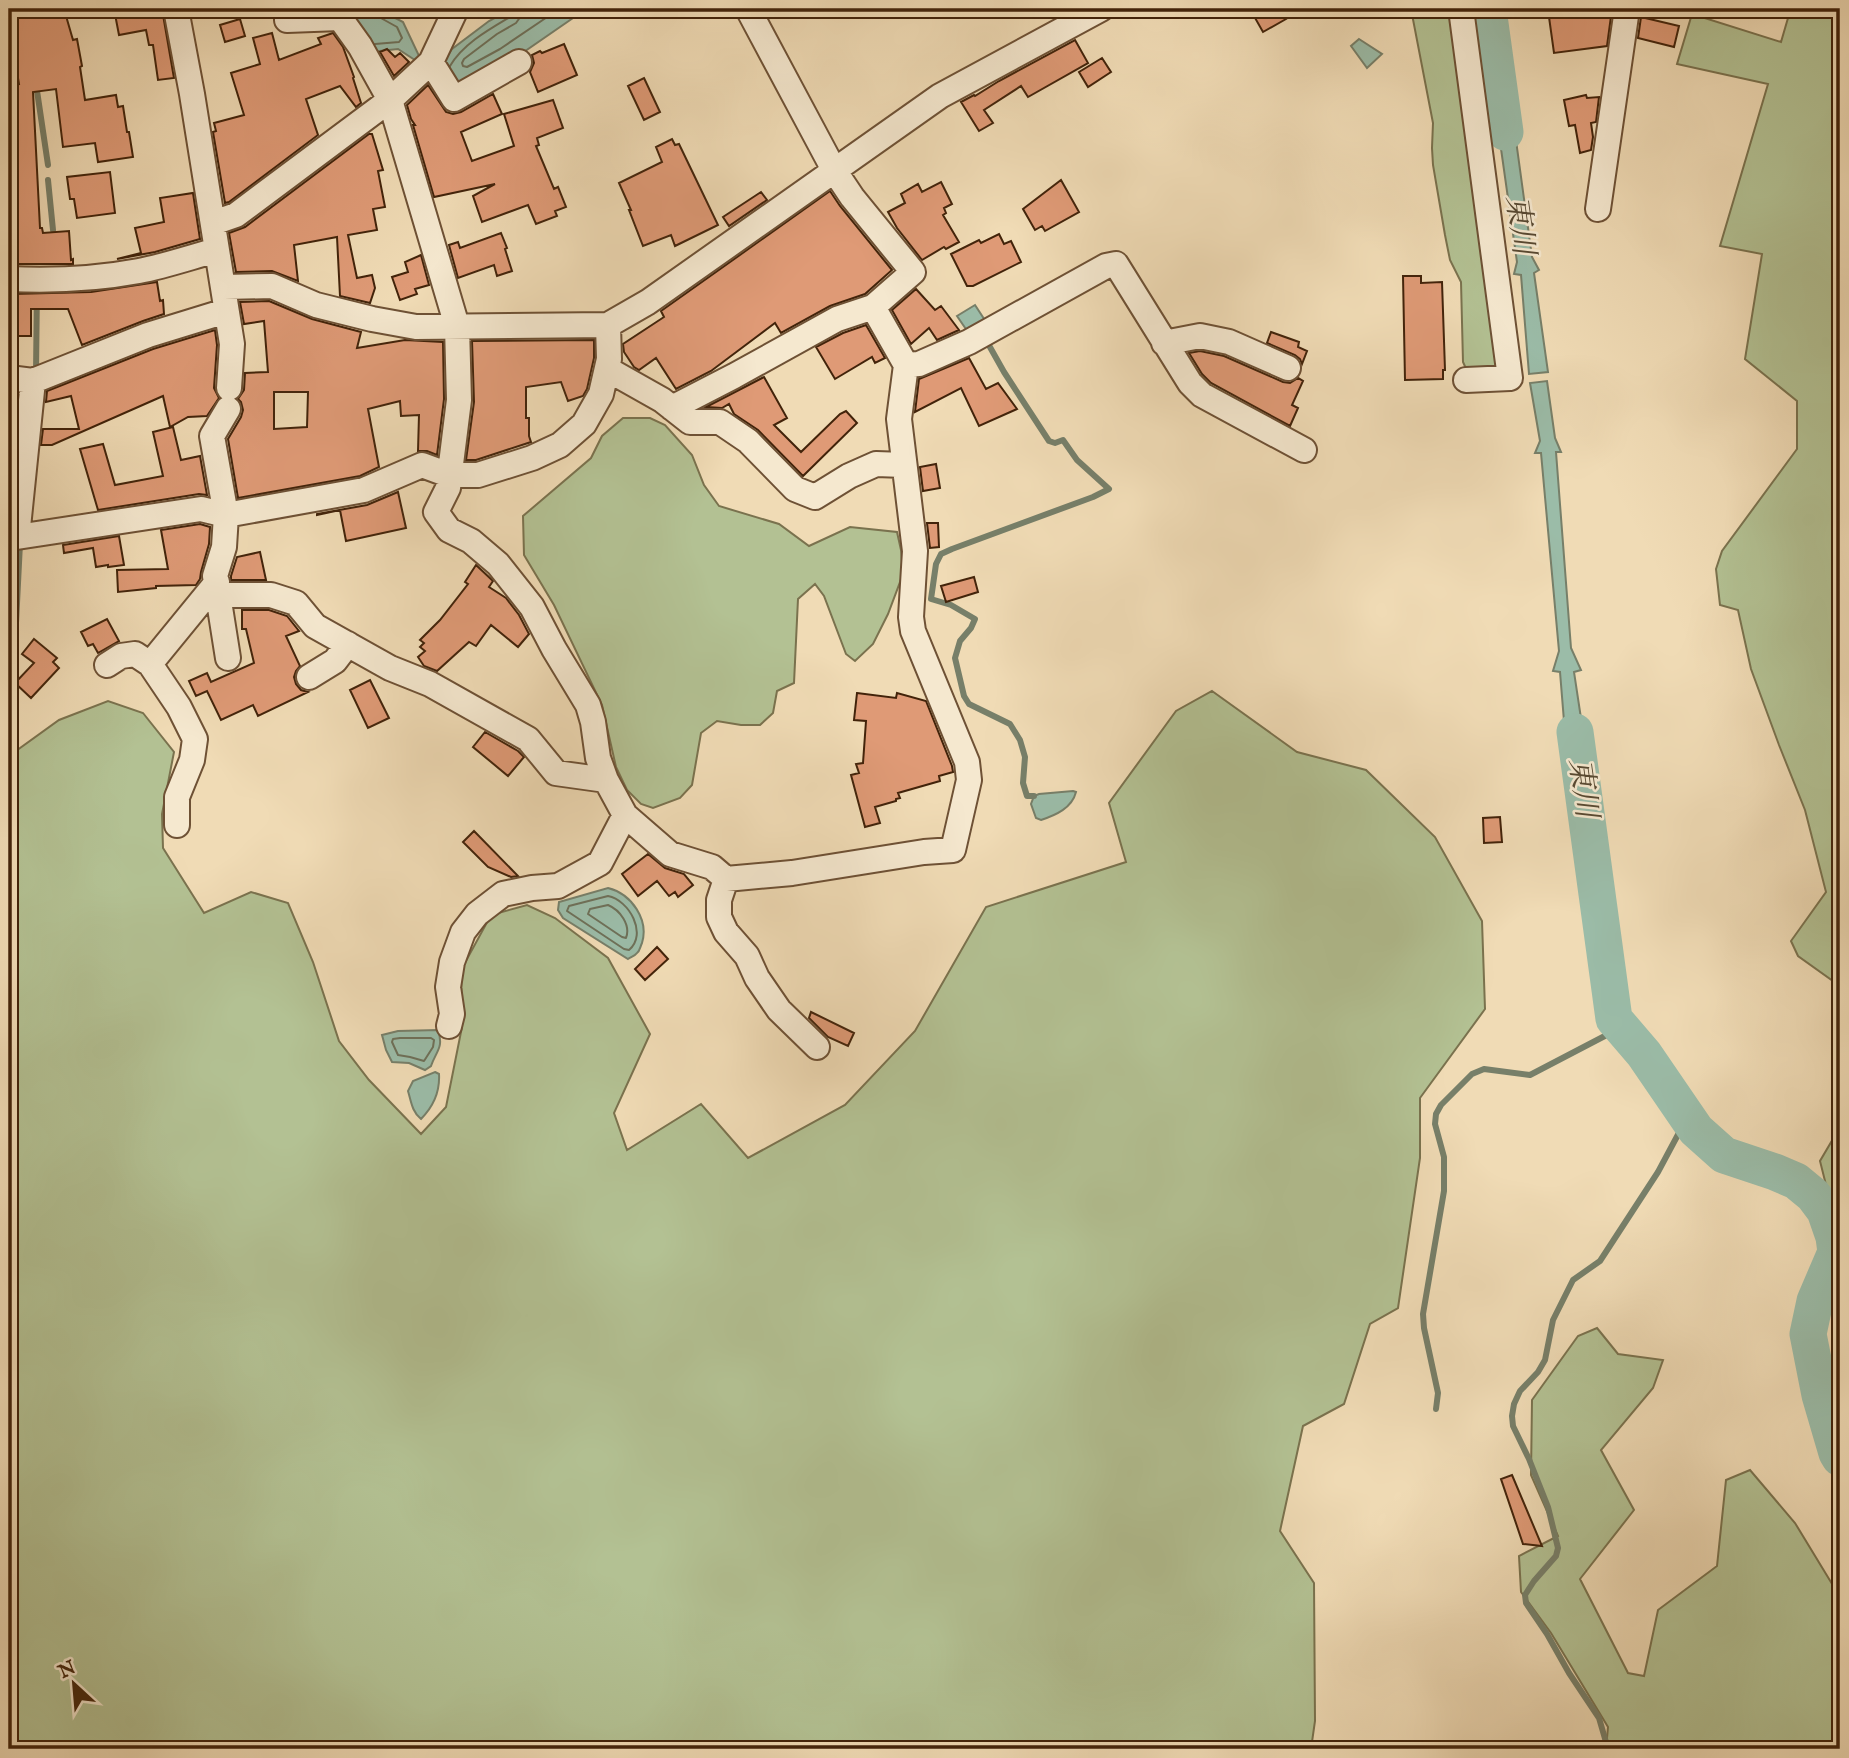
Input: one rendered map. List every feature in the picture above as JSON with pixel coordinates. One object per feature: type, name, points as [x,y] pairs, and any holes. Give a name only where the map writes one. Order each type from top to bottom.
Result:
[{"type":"street","points":[[176,9],[232,344],[229,399],[212,436],[226,515],[224,547],[215,576],[228,658]]},
{"type":"street","points":[[213,223],[236,215],[390,100],[431,62],[456,9]]},
{"type":"street","points":[[672,408],[836,319],[873,307],[913,272],[852,197],[834,170],[748,9]]},
{"type":"street","points":[[608,325],[610,359],[601,394],[584,424],[560,445],[532,458],[478,475],[449,475],[422,465],[364,490],[226,515],[201,509],[13,536],[21,379],[148,335],[225,299],[272,286],[316,305],[416,327],[608,325],[648,302],[940,96],[1101,9]]},
{"type":"street","points":[[1461,9],[1510,378],[1466,380]]},
{"type":"street","points":[[1598,209],[1627,9]]},
{"type":"street","points":[[287,20],[340,18],[360,46],[390,100],[457,326],[459,400],[448,488],[436,512],[449,530],[471,541],[499,564],[532,607],[588,705],[598,758],[625,815],[670,854],[712,867],[726,879],[792,873],[924,852],[953,850],[969,780],[967,762],[913,631],[911,617],[915,551],[899,419],[906,365],[873,307]]},
{"type":"street","points":[[431,62],[454,99],[519,62]]},
{"type":"street","points":[[9,279],[48,281],[96,277],[139,271],[218,250]]},
{"type":"street","points":[[906,365],[919,364],[969,342],[1106,266],[1116,264],[1190,383],[1202,395],[1304,450]]},
{"type":"street","points":[[1164,343],[1200,336],[1229,342],[1288,369]]},
{"type":"street","points":[[607,369],[662,400],[690,422],[720,422],[748,441],[795,489],[815,497],[876,464],[905,465]]},
{"type":"street","points":[[218,588],[271,595],[296,603],[315,626],[390,668],[430,684],[528,739],[556,773],[606,779]]},
{"type":"street","points":[[150,664],[218,588]]},
{"type":"street","points":[[309,677],[335,661],[348,644]]},
{"type":"street","points":[[107,665],[121,656],[135,654],[150,664],[179,707],[195,739],[192,760],[177,797],[177,825]]},
{"type":"street","points":[[449,1026],[452,1014],[447,987],[452,962],[463,932],[478,914],[503,894],[558,886],[600,863],[625,815]]},
{"type":"street","points":[[726,879],[719,900],[719,917],[726,932],[747,956],[757,978],[779,1010],[817,1047]]},
{"type":"shaded area","points":[[1411,9],[1452,9],[1500,369],[1468,373],[1463,362],[1461,282],[1450,260],[1445,235],[1433,165],[1433,123]]},
{"type":"shaded area","points":[[1785,9],[1840,9],[1840,986],[1798,956],[1791,941],[1826,892],[1805,810],[1751,669],[1738,610],[1720,605],[1716,569],[1722,551],[1797,449],[1797,401],[1745,359],[1762,254],[1720,246],[1768,84],[1677,64],[1692,14],[1781,42],[1788,18]]},
{"type":"shaded area","points":[[623,418],[650,418],[665,425],[692,455],[704,485],[719,506],[779,524],[809,546],[850,527],[897,532],[903,574],[873,644],[855,661],[846,654],[824,596],[815,584],[798,599],[794,683],[777,691],[773,713],[760,725],[717,721],[701,733],[692,785],[680,798],[653,808],[641,804],[627,790],[616,767],[602,705],[554,605],[524,555],[523,516],[591,458],[602,436]]},
{"type":"shaded area","points":[[1212,691],[1297,752],[1366,770],[1435,837],[1482,921],[1485,1009],[1420,1098],[1420,1158],[1398,1308],[1370,1324],[1344,1404],[1303,1426],[1280,1531],[1314,1583],[1315,1721],[1311,1749],[9,1749],[9,756],[59,720],[108,701],[143,713],[174,752],[162,814],[163,848],[204,913],[251,892],[288,903],[313,962],[339,1041],[369,1080],[421,1134],[446,1107],[462,1027],[461,970],[491,915],[527,905],[555,918],[608,958],[650,1034],[614,1113],[627,1150],[701,1104],[748,1158],[845,1105],[915,1031],[986,907],[1126,862],[1109,803],[1176,711]]},
{"type":"shaded area","points":[[1840,1127],[1840,1241],[1820,1161]]},
{"type":"shaded area","points":[[1597,1328],[1618,1354],[1663,1360],[1653,1388],[1601,1450],[1634,1510],[1580,1579],[1628,1673],[1644,1676],[1658,1610],[1717,1566],[1726,1480],[1750,1470],[1795,1523],[1840,1597],[1840,1749],[1606,1749],[1608,1727],[1551,1633],[1521,1592],[1519,1556],[1558,1536],[1531,1475],[1532,1400],[1578,1336]]},
{"type":"water","points":[[299,9],[378,9],[403,22],[420,58],[418,62],[398,49],[370,52]]},
{"type":"water","points":[[511,9],[586,9],[508,63],[456,88],[441,66],[452,49],[489,21]]},
{"type":"water","points":[[1481,9],[1498,9],[1508,75],[1491,77]]},
{"type":"water","points":[[1359,39],[1382,54],[1367,68],[1351,46]]},
{"type":"water","points":[[1508,82],[1532,257],[1539,270],[1534,273],[1548,372],[1529,374],[1521,275],[1514,274],[1517,262],[1492,85]]},
{"type":"water","points":[[975,305],[988,325],[970,335],[957,316]]},
{"type":"water","points":[[1547,381],[1555,438],[1561,452],[1556,452],[1571,648],[1581,670],[1574,672],[1590,778],[1575,783],[1564,721],[1560,672],[1553,671],[1559,651],[1541,453],[1535,453],[1540,441],[1530,383]]},
{"type":"water","points":[[1076,792],[1074,798],[1063,810],[1041,820],[1036,818],[1031,804],[1034,796]]},
{"type":"water","points":[[608,888],[617,891],[631,902],[641,917],[644,934],[642,943],[638,952],[628,959],[563,918],[558,910],[559,902]]},
{"type":"water","points":[[438,1030],[439,1049],[431,1066],[425,1070],[409,1063],[392,1062],[382,1035],[398,1031]]},
{"type":"water","points":[[435,1072],[439,1074],[437,1093],[421,1119],[414,1110],[408,1091],[413,1081]]},
{"type":"building","points":[[9,9],[64,9],[73,40],[77,39],[85,100],[116,95],[118,107],[123,106],[133,157],[98,162],[95,143],[63,147],[56,89],[33,92],[40,228],[43,233],[69,231],[73,264],[15,264],[12,225],[9,225],[9,85],[19,84]]},
{"type":"building","points":[[114,9],[162,9],[174,78],[158,80],[153,45],[149,45],[146,30],[119,35]]},
{"type":"building","points":[[1250,9],[1279,9],[1286,19],[1263,32]]},
{"type":"building","points":[[1579,9],[1612,9],[1607,46],[1554,53],[1549,17]]},
{"type":"building","points":[[1641,17],[1679,26],[1674,47],[1638,38]]},
{"type":"building","points":[[240,19],[245,36],[225,42],[220,25]]},
{"type":"building","points":[[272,33],[279,60],[321,44],[318,38],[333,33],[343,47],[361,103],[356,107],[340,86],[306,99],[318,135],[225,203],[213,132],[216,131],[214,123],[244,115],[231,73],[260,64],[253,38]]},
{"type":"building","points":[[1075,40],[1088,63],[1028,97],[1021,86],[984,110],[993,123],[979,131],[961,102]]},
{"type":"building","points":[[564,44],[577,75],[538,92],[530,72],[534,63],[532,55]]},
{"type":"building","points":[[387,49],[395,57],[400,53],[409,62],[394,76],[380,52]]},
{"type":"building","points":[[1102,58],[1111,72],[1088,87],[1079,72]]},
{"type":"building","points":[[644,78],[660,112],[644,120],[628,86]]},
{"type":"building","points":[[428,85],[446,112],[453,114],[493,94],[502,114],[461,132],[472,161],[514,146],[504,114],[553,100],[563,128],[537,138],[539,145],[536,146],[554,189],[558,187],[566,207],[555,211],[557,216],[536,224],[528,205],[482,222],[473,196],[495,184],[434,197],[407,105]]},
{"type":"building","points":[[1586,95],[1587,98],[1599,97],[1596,122],[1591,123],[1591,150],[1580,153],[1575,125],[1569,126],[1564,100]]},
{"type":"building","points":[[372,134],[383,170],[378,171],[385,207],[373,209],[377,230],[348,235],[357,278],[372,275],[375,288],[370,303],[340,296],[337,237],[294,245],[298,281],[272,271],[236,272],[229,233],[245,227]]},
{"type":"building","points":[[672,139],[675,145],[679,144],[718,225],[675,246],[671,235],[643,246],[619,183],[662,162],[656,147]]},
{"type":"building","points":[[110,172],[115,213],[77,218],[74,199],[70,199],[67,177]]},
{"type":"building","points":[[1061,180],[1079,212],[1045,231],[1042,226],[1035,230],[1023,209]]},
{"type":"building","points":[[941,182],[952,204],[944,208],[946,213],[943,215],[959,242],[922,260],[888,212],[905,203],[901,194],[918,184],[922,192]]},
{"type":"building","points":[[830,191],[892,270],[865,294],[830,306],[781,333],[775,323],[711,371],[676,389],[656,358],[639,370],[634,367],[624,352],[623,344],[664,317],[661,311]]},
{"type":"building","points":[[761,192],[767,200],[729,226],[723,217]]},
{"type":"building","points":[[193,193],[200,239],[117,259],[141,253],[135,228],[164,222],[160,198]]},
{"type":"building","points":[[501,233],[512,271],[497,276],[494,265],[458,278],[449,245],[458,242],[460,248]]},
{"type":"building","points":[[999,234],[1004,244],[1011,241],[1021,262],[973,286],[967,286],[951,254],[979,240],[981,243]]},
{"type":"building","points":[[421,255],[429,285],[415,289],[417,294],[400,300],[392,277],[408,272],[405,262]]},
{"type":"building","points":[[1403,276],[1421,276],[1421,283],[1442,282],[1443,379],[1405,380]]},
{"type":"building","points":[[157,282],[164,314],[82,345],[68,309],[31,309],[31,336],[9,336],[9,300],[13,300],[12,294],[91,292]]},
{"type":"building","points":[[916,289],[935,310],[941,306],[959,330],[937,340],[929,328],[911,344],[892,310]]},
{"type":"building","points":[[269,301],[312,319],[361,332],[357,348],[405,340],[443,342],[444,399],[437,455],[418,451],[419,415],[401,416],[400,401],[368,409],[379,467],[360,476],[238,498],[228,439],[243,410],[238,399],[244,390],[245,373],[268,372],[264,321],[244,324],[240,302]],"holes":[[[274,392],[308,392],[307,427],[274,429]]]},
{"type":"building","points":[[866,325],[885,358],[875,363],[872,357],[835,379],[816,347]]},
{"type":"building","points":[[215,330],[217,345],[214,388],[219,398],[207,416],[188,417],[170,427],[163,396],[52,445],[41,445],[43,429],[79,429],[71,396],[46,402],[47,391],[153,349]]},
{"type":"building","points":[[1271,332],[1299,342],[1298,347],[1307,351],[1302,364],[1295,355],[1267,343]]},
{"type":"building","points":[[594,340],[594,358],[583,396],[568,401],[561,382],[526,387],[526,418],[529,418],[531,442],[476,460],[466,460],[474,402],[472,341]]},
{"type":"building","points":[[1200,351],[1224,356],[1283,382],[1290,383],[1298,378],[1303,381],[1292,405],[1298,408],[1290,426],[1211,383],[1189,353]]},
{"type":"building","points":[[969,358],[986,389],[998,383],[1017,409],[979,426],[961,388],[915,412],[919,379]]},
{"type":"building","points":[[764,377],[787,418],[774,425],[801,452],[840,414],[846,411],[857,423],[803,476],[758,430],[734,414],[729,404],[722,408],[706,407]]},
{"type":"building","points":[[173,427],[181,460],[200,456],[207,495],[98,510],[80,449],[103,444],[115,485],[163,476],[153,432]]},
{"type":"building","points":[[936,464],[940,488],[923,491],[920,467]]},
{"type":"building","points":[[398,492],[406,528],[346,541],[340,510],[317,515],[317,514],[367,505]]},
{"type":"building","points":[[927,523],[938,523],[939,547],[930,548]]},
{"type":"building","points":[[200,524],[210,527],[209,544],[196,585],[156,586],[118,592],[117,570],[168,569],[161,530]]},
{"type":"building","points":[[119,536],[124,565],[96,567],[93,548],[64,553],[63,545]]},
{"type":"building","points":[[260,552],[266,580],[231,580],[237,557]]},
{"type":"building","points":[[476,565],[493,581],[489,587],[506,598],[529,634],[518,647],[491,625],[476,646],[469,642],[437,671],[424,666],[418,657],[425,651],[420,647],[424,643],[420,640],[440,620],[468,584],[465,582]]},
{"type":"building","points":[[974,577],[978,592],[946,602],[941,586]]},
{"type":"building","points":[[242,610],[269,610],[287,616],[299,631],[286,636],[300,666],[294,677],[301,690],[308,692],[258,716],[253,705],[221,720],[207,691],[196,696],[189,681],[207,673],[211,682],[254,663],[246,629],[242,629]]},
{"type":"building","points":[[107,619],[119,641],[98,653],[93,644],[88,646],[81,632]]},
{"type":"building","points":[[34,639],[57,658],[53,662],[59,668],[31,698],[15,683],[34,663],[22,654]]},
{"type":"building","points":[[370,680],[389,718],[368,728],[350,690]]},
{"type":"building","points":[[857,693],[896,698],[897,693],[926,701],[953,772],[939,776],[940,781],[898,793],[900,798],[896,801],[875,807],[880,823],[865,827],[851,775],[859,773],[856,764],[863,763],[866,721],[854,720]]},
{"type":"building","points":[[485,732],[524,757],[508,776],[473,747]]},
{"type":"building","points":[[1500,817],[1502,842],[1484,843],[1483,818]]},
{"type":"building","points":[[474,831],[518,876],[511,877],[488,867],[463,842]]},
{"type":"building","points":[[648,854],[665,868],[684,874],[693,885],[678,897],[675,892],[669,896],[657,881],[638,896],[622,874]]},
{"type":"building","points":[[657,947],[668,959],[645,980],[635,969]]},
{"type":"building","points":[[811,1012],[854,1033],[848,1046],[828,1037],[809,1018]]},
{"type":"building","points":[[1512,1475],[1542,1546],[1523,1544],[1501,1479]]},
{"type":"waterway","name":"東川","points":[[1488,9],[1505,132]]},
{"type":"waterway","points":[[36,84],[48,165]]},
{"type":"waterway","points":[[48,180],[53,230]]},
{"type":"waterway","points":[[36,373],[37,285]]},
{"type":"waterway","points":[[986,340],[1049,441],[1055,443],[1063,440],[1077,460],[1109,489],[952,549],[941,554],[936,564],[931,599],[951,605],[975,619],[960,641],[955,658],[964,696],[969,704],[1010,724],[1020,740],[1025,757],[1023,783],[1027,796],[1034,796]]},
{"type":"waterway","points":[[9,637],[16,623],[20,543]]},
{"type":"waterway","name":"東川","points":[[1575,732],[1614,1019],[1644,1054],[1696,1130],[1724,1155],[1796,1181],[1813,1195],[1825,1211],[1836,1252],[1815,1301],[1808,1334],[1820,1395],[1840,1458]]},
{"type":"waterway","points":[[1436,1409],[1438,1393],[1423,1314],[1444,1191],[1444,1157],[1435,1124],[1436,1114],[1441,1105],[1472,1074],[1484,1069],[1530,1075],[1622,1027]]},
{"type":"waterway","points":[[1608,1749],[1599,1718],[1526,1603],[1525,1595],[1556,1556],[1558,1548],[1548,1507],[1513,1426],[1512,1416],[1520,1391],[1545,1360],[1553,1320],[1573,1280],[1600,1261],[1658,1172],[1681,1129],[1684,1114]]}]
